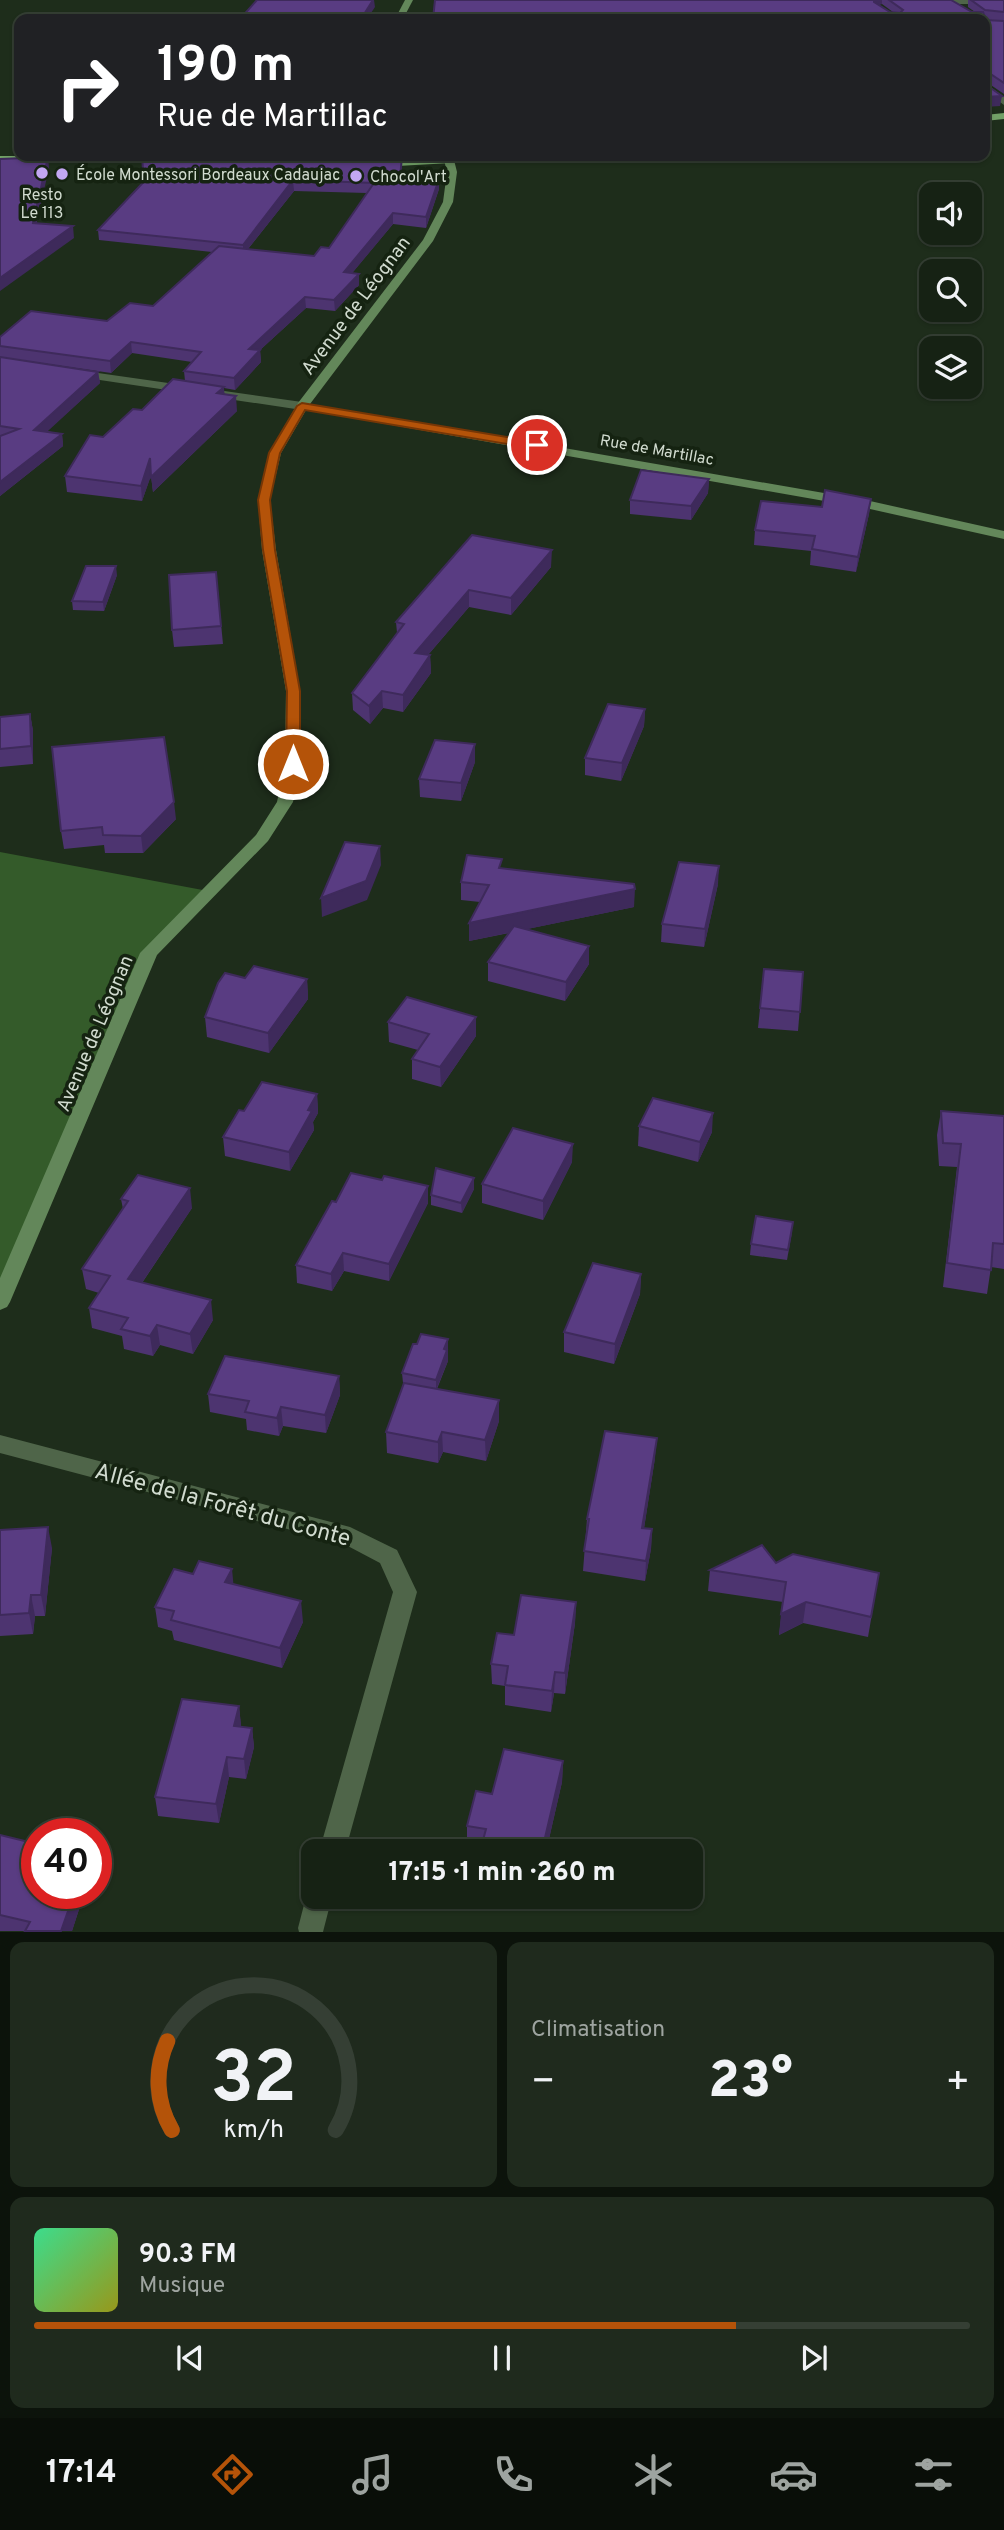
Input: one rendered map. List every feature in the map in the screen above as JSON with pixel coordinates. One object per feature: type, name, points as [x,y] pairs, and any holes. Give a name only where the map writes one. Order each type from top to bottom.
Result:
[{"type":"main road","points":[[368,164],[417,161]]},
{"type":"street","points":[[947,1],[1004,2]]},
{"type":"street","points":[[947,1],[967,13]]},
{"type":"street","points":[[990,90],[1004,102]]},
{"type":"street","name":"Avenue de Léognan","points":[[0,1302],[149,953],[262,838],[285,802],[293,764],[293,691],[269,550],[264,500],[275,453],[302,406],[428,241],[448,202],[452,172],[449,161]]},
{"type":"street","points":[[64,372],[302,406]]},
{"type":"street","name":"Rue de Martillac","points":[[302,406],[870,505],[1004,535]]},
{"type":"street","name":"Allée de la Forêt du Conte","points":[[0,1444],[350,1536],[389,1556],[405,1592],[336,1839]]},
{"type":"street","points":[[310,1927],[315,1909]]},
{"type":"green space","points":[[0,852],[208,891],[149,953],[0,1302]]},
{"type":"building","points":[[257,0],[373,0],[364,14],[244,14]]},
{"type":"building","points":[[435,0],[874,0],[890,12],[900,13],[903,10],[889,0],[951,0],[972,12],[984,14],[434,14]]},
{"type":"building","points":[[971,0],[1004,0],[1004,12],[985,10]]},
{"type":"building","points":[[990,20],[1004,21],[1004,83],[990,74]]},
{"type":"building","points":[[990,88],[1002,96],[990,97]]},
{"type":"building","points":[[0,159],[47,161],[33,223],[73,226],[0,278]]},
{"type":"building","points":[[142,161],[402,161],[400,177],[439,179],[426,217],[393,213],[344,272],[359,274],[334,300],[305,297],[249,349],[260,350],[234,378],[184,371],[201,352],[131,342],[110,361],[0,346],[0,337],[31,311],[107,321],[130,303],[153,306],[219,246],[314,256],[321,247],[329,248],[374,183],[293,180],[243,245],[98,230],[156,169],[143,170]]},
{"type":"building","points":[[0,357],[98,372],[34,430],[62,434],[0,482],[0,436],[19,429],[0,426]]},
{"type":"building","points":[[173,379],[224,387],[217,393],[236,396],[151,477],[150,458],[141,486],[65,476],[90,435],[103,437],[133,409],[142,410]]},
{"type":"building","points":[[641,470],[709,479],[691,506],[630,500]]},
{"type":"building","points":[[825,490],[871,499],[858,557],[812,549],[815,536],[755,530],[761,501],[822,507]]},
{"type":"building","points":[[472,535],[552,550],[511,598],[469,590],[415,653],[430,655],[403,695],[382,691],[369,706],[352,693],[404,624],[396,622]]},
{"type":"building","points":[[86,566],[116,566],[103,602],[72,601]]},
{"type":"building","points":[[216,572],[221,626],[172,630],[169,575]]},
{"type":"building","points":[[608,704],[645,709],[622,763],[585,758]]},
{"type":"building","points":[[30,714],[31,746],[0,749],[0,717]]},
{"type":"building","points":[[164,737],[174,802],[141,836],[103,835],[102,827],[61,831],[52,747]]},
{"type":"building","points":[[435,740],[475,744],[461,783],[419,779]]},
{"type":"building","points":[[345,842],[380,846],[366,881],[321,898]]},
{"type":"building","points":[[467,855],[502,859],[499,868],[634,884],[635,889],[469,923],[489,885],[461,882]]},
{"type":"building","points":[[679,862],[719,866],[705,929],[662,924]]},
{"type":"building","points":[[514,926],[589,946],[566,982],[488,962]]},
{"type":"building","points":[[254,966],[307,979],[268,1033],[205,1017],[218,983],[225,973],[245,978]]},
{"type":"building","points":[[764,969],[803,972],[800,1012],[760,1008]]},
{"type":"building","points":[[407,997],[476,1017],[440,1067],[412,1059],[429,1034],[388,1022]]},
{"type":"building","points":[[262,1082],[317,1094],[308,1110],[312,1111],[289,1152],[223,1137],[239,1110],[244,1111]]},
{"type":"building","points":[[653,1098],[713,1113],[700,1142],[639,1126]]},
{"type":"building","points":[[941,1111],[1004,1116],[1004,1244],[993,1243],[991,1270],[947,1263],[961,1144],[943,1143]]},
{"type":"building","points":[[513,1128],[573,1144],[543,1201],[482,1184]]},
{"type":"building","points":[[436,1168],[474,1178],[461,1203],[431,1195]]},
{"type":"building","points":[[351,1173],[382,1180],[384,1176],[428,1186],[389,1264],[343,1253],[331,1274],[296,1265],[332,1201],[336,1202]]},
{"type":"building","points":[[138,1175],[190,1188],[128,1279],[211,1300],[190,1334],[157,1325],[150,1336],[121,1329],[128,1318],[89,1308],[110,1276],[82,1269],[128,1201],[121,1199]]},
{"type":"building","points":[[756,1216],[793,1222],[788,1250],[751,1244]]},
{"type":"building","points":[[593,1263],[641,1274],[615,1344],[564,1332]]},
{"type":"building","points":[[421,1334],[448,1339],[444,1349],[447,1350],[436,1380],[402,1373],[413,1344],[417,1344]]},
{"type":"building","points":[[225,1356],[339,1376],[325,1415],[281,1407],[277,1418],[245,1412],[249,1401],[208,1394]]},
{"type":"building","points":[[404,1383],[499,1400],[485,1440],[442,1432],[438,1442],[386,1432]]},
{"type":"building","points":[[605,1431],[657,1438],[642,1528],[652,1529],[646,1561],[584,1551],[587,1519]]},
{"type":"building","points":[[48,1527],[41,1595],[31,1595],[29,1613],[0,1615],[0,1530]]},
{"type":"building","points":[[762,1545],[776,1563],[793,1554],[879,1573],[871,1617],[806,1602],[781,1614],[786,1582],[710,1570]]},
{"type":"building","points":[[199,1561],[232,1569],[225,1582],[301,1601],[280,1648],[171,1620],[174,1611],[155,1607],[174,1569],[193,1574]]},
{"type":"building","points":[[521,1595],[576,1602],[565,1673],[555,1672],[552,1691],[505,1685],[508,1666],[491,1664],[497,1633],[514,1635]]},
{"type":"building","points":[[182,1699],[239,1706],[234,1726],[252,1728],[244,1759],[227,1757],[216,1804],[155,1797]]},
{"type":"building","points":[[504,1749],[563,1761],[545,1839],[483,1839],[486,1829],[467,1826],[476,1791],[492,1794]]},
{"type":"building","points":[[0,1835],[21,1840],[21,1909],[69,1909],[61,1931],[25,1931],[30,1922],[0,1915]]},
{"type":"place","name":"Resto Le 113","points":[[42,173]]},
{"type":"place","name":"École Montessori Bordeaux Cadaujac","points":[[62,174]]},
{"type":"place","name":"Chocol'Art","points":[[356,176]]},
{"type":"route","points":[[293,764],[293,691],[269,550],[264,500],[275,453],[302,406],[537,445]]}]
